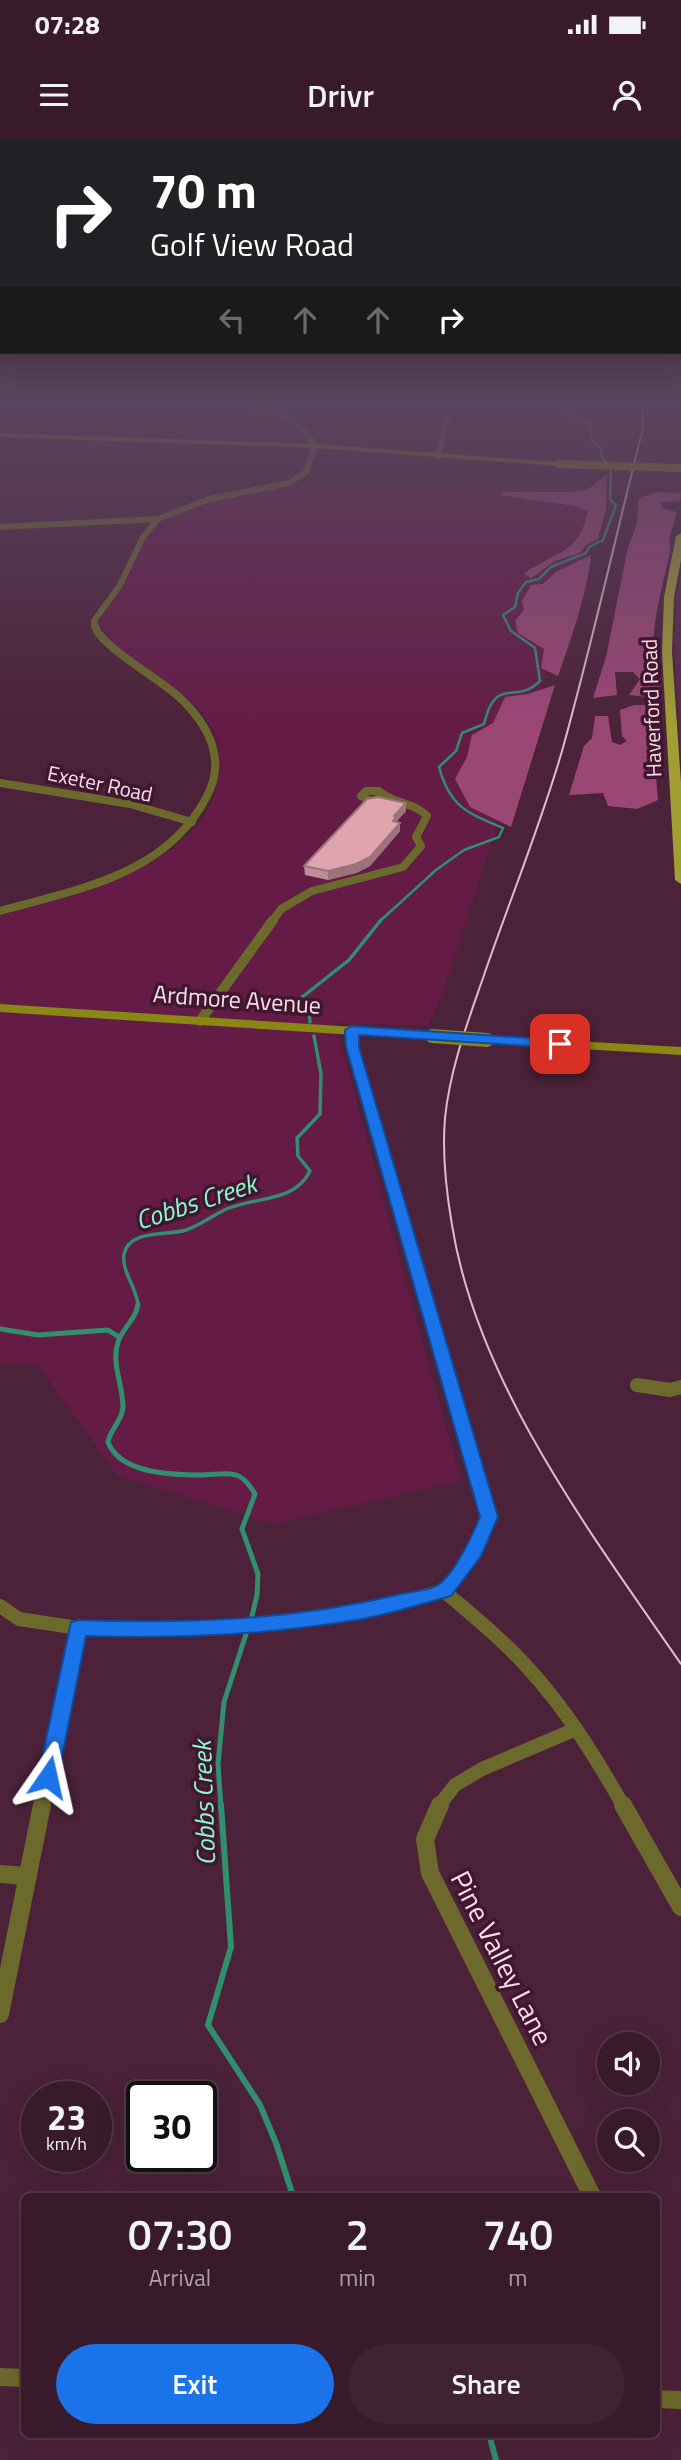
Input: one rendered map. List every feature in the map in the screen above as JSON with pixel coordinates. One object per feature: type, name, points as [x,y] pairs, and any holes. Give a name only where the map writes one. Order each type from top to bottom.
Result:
[{"type":"main road","name":"Haverford Road","points":[[681,536],[669,597],[667,652],[681,880]]},
{"type":"main road","name":"Ardmore Avenue","points":[[0,1008],[681,1051]]},
{"type":"street","points":[[0,527],[158,519],[180,510]]},
{"type":"street","points":[[0,911],[127,870],[153,857],[178,839],[206,803],[216,774],[215,745],[182,699],[101,639],[95,630],[94,621],[120,585],[143,537],[158,519]]},
{"type":"street","name":"Exeter Road","points":[[0,783],[130,804],[192,822]]},
{"type":"street","points":[[200,1021],[281,909],[312,891],[390,872],[412,860],[421,846],[416,837],[427,817],[413,804],[384,797]]},
{"type":"street","points":[[0,1620],[19,1619],[78,1628],[154,1630],[242,1626],[351,1614],[444,1591],[474,1551],[489,1517],[353,1047],[352,1030]]},
{"type":"street","points":[[637,1385],[670,1390],[681,1387]]},
{"type":"street","points":[[444,1591],[502,1639],[539,1680],[576,1729],[681,1907]]},
{"type":"street","points":[[0,1606],[19,1619]]},
{"type":"street","points":[[0,2014],[78,1628]]},
{"type":"street","name":"Pine Valley Lane","points":[[576,1729],[482,1769],[455,1785],[437,1808],[425,1839],[430,1874],[590,2193]]},
{"type":"street","points":[[0,1874],[28,1876]]},
{"type":"street","points":[[0,2377],[21,2378]]},
{"type":"street","points":[[660,2399],[681,2400]]},
{"type":"shaded area","points":[[183,510],[599,510],[442,996],[428,1026],[335,1023],[461,1481],[273,1524],[117,1475],[39,1366],[0,1363],[0,916],[101,884],[169,851],[195,828],[212,801],[219,767],[219,746],[214,733],[192,702],[124,652],[103,631],[99,622],[148,536],[163,521]]},
{"type":"shaded area","points":[[586,510],[606,510],[598,539],[586,545],[580,553],[555,561],[531,578],[524,574],[572,544],[584,526],[588,511]]},
{"type":"shaded area","points":[[638,510],[677,512],[669,539],[670,552],[655,625],[653,650],[659,693],[657,698],[629,695],[640,679],[633,672],[615,672],[617,695],[593,698],[606,657],[628,547],[637,524]]},
{"type":"shaded area","points":[[591,555],[582,600],[558,676],[541,668],[544,649],[518,633],[515,621],[524,610],[522,601],[531,585],[543,584],[556,572]]},
{"type":"shaded area","points":[[681,575],[681,767],[674,646],[676,597]]},
{"type":"shaded area","points":[[555,685],[511,827],[470,807],[455,779],[467,757],[472,735],[493,723],[505,697],[528,694]]},
{"type":"shaded area","points":[[634,705],[650,705],[658,800],[637,809],[608,806],[603,793],[569,795],[584,746],[592,738],[595,716],[608,716],[612,742],[620,745],[627,741],[622,736],[620,710]]},
{"type":"building","points":[[378,797],[406,803],[394,816],[396,817],[393,821],[400,823],[370,857],[356,864],[328,871],[304,866],[367,799]]},
{"type":"waterway","name":"Cobbs Creek","points":[[380,921],[436,870],[464,850],[499,837],[503,828],[470,813],[455,800],[439,767],[456,751],[462,733],[484,724],[494,700],[500,695],[531,688],[540,681],[535,648],[511,631],[503,615],[515,607],[518,593],[526,582],[539,579],[551,567],[586,553],[589,547],[603,540],[614,510]]},
{"type":"waterway","name":"Cobbs Creek","points":[[310,1022],[309,1010],[301,998],[349,960],[380,921]]},
{"type":"waterway","name":"Cobbs Creek","points":[[138,1304],[124,1260],[127,1246],[133,1241],[150,1235],[186,1230],[229,1208],[285,1193],[303,1181],[310,1171],[298,1156],[297,1138],[320,1114],[321,1074],[314,1036]]},
{"type":"waterway","name":"Cobbs Creek","points":[[138,1304],[116,1350],[123,1407],[108,1442],[114,1453],[135,1467],[163,1473],[232,1474],[249,1485],[255,1494],[242,1529],[258,1574],[257,1595],[251,1620]]},
{"type":"waterway","points":[[0,1329],[38,1335],[108,1330],[119,1337]]},
{"type":"waterway","name":"Cobbs Creek","points":[[221,1807],[218,1764],[224,1702],[248,1628]]},
{"type":"waterway","name":"Cobbs Creek","points":[[221,1805],[231,1947],[208,2025],[260,2105],[292,2193]]},
{"type":"waterway","name":"Cobbs Creek","points":[[490,2438],[496,2460]]},
{"type":"tram line","points":[[623,510],[562,751],[455,1064],[447,1100],[444,1158],[452,1225],[465,1284],[486,1342],[512,1399],[576,1510],[681,1664]]},
{"type":"route","points":[[48,1777],[78,1628],[221,1628],[351,1614],[444,1591],[474,1551],[489,1517],[353,1047],[352,1030],[560,1044]]}]
